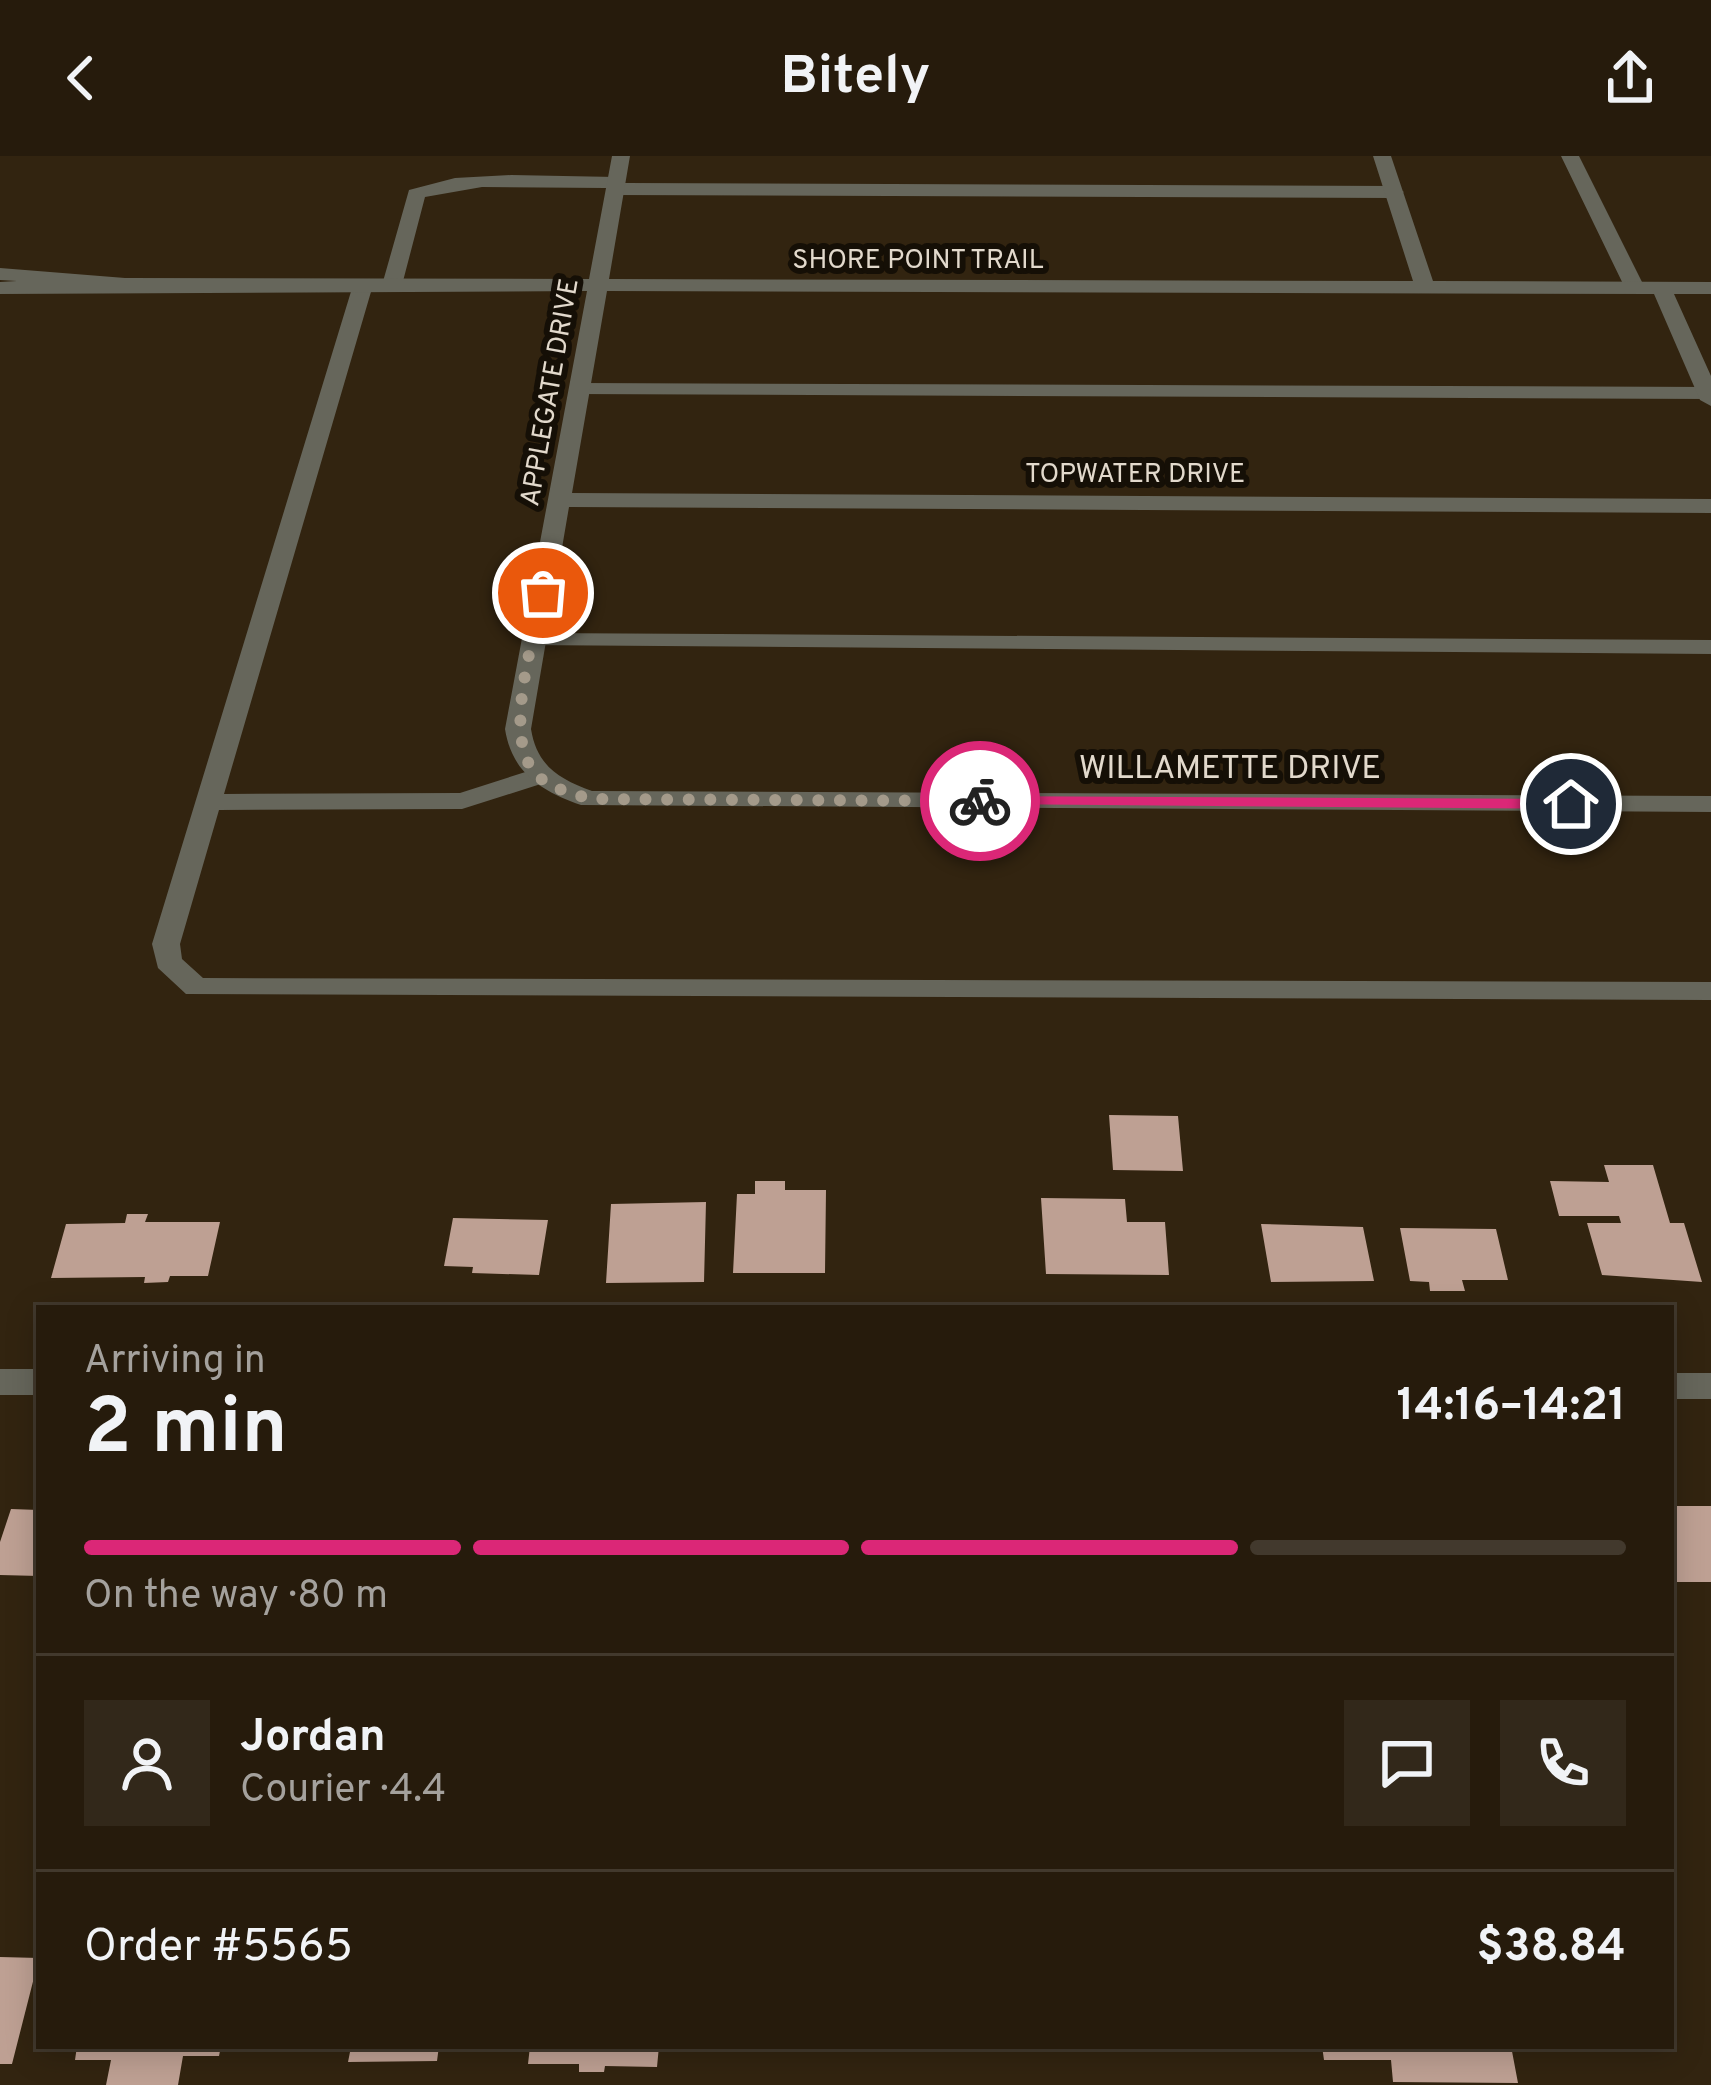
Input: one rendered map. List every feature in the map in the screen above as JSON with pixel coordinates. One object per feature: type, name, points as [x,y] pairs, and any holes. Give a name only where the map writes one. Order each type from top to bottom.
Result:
[{"type":"street","name":"APPLEGATE DRIVE","points":[[538,776],[519,745],[518,729],[621,156]]},
{"type":"street","points":[[1382,156],[1425,287]]},
{"type":"street","points":[[1570,156],[1635,288]]},
{"type":"street","points":[[1394,192],[456,183],[422,189],[378,285],[208,802],[166,944],[168,962],[196,987],[1711,991]]},
{"type":"street","name":"SHORE POINT TRAIL","points":[[0,274],[125,284]]},
{"type":"street","name":"SHORE POINT TRAIL","points":[[0,288],[125,284],[1711,288]]},
{"type":"street","points":[[580,389],[1710,395],[1661,288]]},
{"type":"street","name":"TOPWATER DRIVE","points":[[560,500],[1711,506]]},
{"type":"street","points":[[534,640],[1711,647]]},
{"type":"street","points":[[208,802],[462,801],[538,776]]},
{"type":"street","name":"WILLAMETTE DRIVE","points":[[538,776],[558,789],[590,799],[1711,804]]},
{"type":"street","points":[[0,1382],[36,1382]]},
{"type":"street","points":[[1674,1386],[1711,1386]]},
{"type":"building","points":[[1109,1115],[1178,1116],[1183,1171],[1113,1170]]},
{"type":"building","points":[[1604,1165],[1653,1165],[1670,1223],[1684,1223],[1702,1282],[1602,1275],[1587,1223],[1621,1223],[1619,1216],[1559,1216],[1550,1181],[1609,1182]]},
{"type":"building","points":[[755,1181],[785,1181],[785,1190],[826,1190],[825,1273],[733,1273],[737,1194],[755,1194]]},
{"type":"building","points":[[1041,1198],[1125,1199],[1127,1222],[1165,1222],[1169,1275],[1046,1274]]},
{"type":"building","points":[[706,1202],[704,1282],[606,1283],[611,1204]]},
{"type":"building","points":[[127,1214],[148,1214],[145,1222],[220,1222],[208,1276],[170,1276],[168,1282],[144,1283],[145,1277],[51,1278],[66,1224],[125,1223]]},
{"type":"building","points":[[453,1218],[548,1220],[539,1275],[472,1273],[473,1267],[444,1266]]},
{"type":"building","points":[[1261,1224],[1363,1227],[1374,1281],[1271,1282]]},
{"type":"building","points":[[1400,1228],[1496,1229],[1508,1280],[1462,1280],[1465,1291],[1430,1291],[1429,1282],[1410,1281]]},
{"type":"building","points":[[1674,1506],[1711,1506],[1711,1582],[1674,1582]]},
{"type":"building","points":[[11,1509],[36,1510],[36,1576],[0,1575],[0,1542]]},
{"type":"building","points":[[0,1957],[36,1958],[12,2064],[0,2064]]},
{"type":"building","points":[[77,2049],[220,2049],[219,2056],[183,2056],[178,2085],[106,2085],[111,2060],[75,2060]]},
{"type":"building","points":[[439,2049],[437,2061],[348,2062],[350,2052],[318,2052]]},
{"type":"building","points":[[530,2049],[659,2049],[657,2067],[605,2066],[604,2072],[579,2072],[579,2064],[528,2064]]},
{"type":"building","points":[[1322,2049],[1512,2049],[1518,2083],[1393,2082],[1391,2060],[1324,2060]]},
{"type":"way so far","points":[[543,593],[519,745],[538,776],[558,789],[590,799],[980,801]]},
{"type":"route","points":[[980,801],[1571,804]]}]
